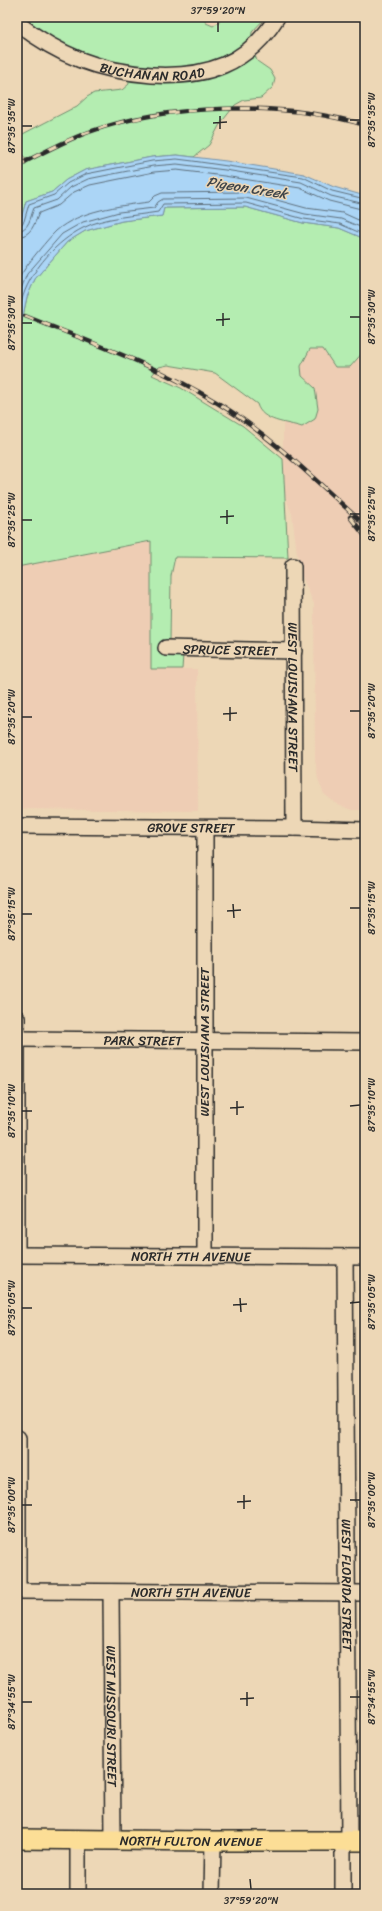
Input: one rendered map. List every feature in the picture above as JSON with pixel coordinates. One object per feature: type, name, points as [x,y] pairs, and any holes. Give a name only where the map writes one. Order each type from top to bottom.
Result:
[{"type":"main road","name":"NORTH FULTON AVENUE","points":[[17,1839],[352,1841]]},
{"type":"street","name":"BUCHANAN ROAD","points":[[17,24],[46,44],[90,64],[112,70],[188,76],[205,72],[235,60],[262,39],[276,17]]},
{"type":"street","name":"WEST LOUISIANA STREET","points":[[293,566],[294,828]]},
{"type":"street","name":"SPRUCE STREET","points":[[166,648],[294,651]]},
{"type":"street","name":"GROVE STREET","points":[[17,826],[365,830]]},
{"type":"street","name":"WEST LOUISIANA STREET","points":[[205,828],[205,1256]]},
{"type":"street","points":[[17,1018],[17,1255]]},
{"type":"street","name":"PARK STREET","points":[[17,1039],[365,1042]]},
{"type":"street","name":"NORTH 7TH AVENUE","points":[[17,1255],[365,1257]]},
{"type":"street","name":"WEST FLORIDA STREET","points":[[343,1894],[352,1841],[347,1593],[345,1257]]},
{"type":"street","points":[[18,1438],[18,1591]]},
{"type":"street","name":"NORTH 5TH AVENUE","points":[[18,1591],[365,1593]]},
{"type":"street","name":"WEST MISSOURI STREET","points":[[111,1592],[113,1840]]},
{"type":"street","points":[[78,1839],[78,1894]]},
{"type":"street","points":[[212,1894],[213,1841]]},
{"type":"shaded area","points":[[310,349],[323,349],[336,367],[350,367],[365,350],[365,810],[352,810],[338,805],[324,794],[318,779],[315,760],[314,604],[303,579],[298,561],[292,514],[284,493],[283,459],[283,421],[302,427],[315,388],[302,376],[301,365]]},
{"type":"shaded area","points":[[151,541],[151,669],[197,669],[198,811],[17,809],[17,567]]},
{"type":"green space","points":[[17,17],[204,17],[206,23],[213,26],[219,22],[219,17],[266,17],[252,32],[251,44],[257,61],[270,70],[275,79],[273,87],[261,98],[244,100],[235,105],[220,124],[209,145],[194,157],[177,155],[152,157],[85,170],[66,180],[52,192],[26,201],[21,219],[17,224],[17,175],[28,161],[21,153],[17,153],[17,137],[77,106],[94,93],[122,90],[129,84],[126,69],[121,63],[95,60],[63,45],[34,25]]},
{"type":"green space","points":[[245,207],[303,223],[339,228],[365,239],[365,350],[350,367],[335,367],[323,349],[310,349],[301,366],[302,376],[315,388],[318,409],[315,419],[302,427],[269,418],[260,410],[257,404],[215,373],[168,365],[159,367],[152,375],[181,388],[243,426],[283,459],[288,558],[175,557],[171,576],[170,641],[183,655],[182,669],[151,669],[151,541],[17,567],[17,330],[21,325],[27,297],[35,279],[67,242],[85,231],[122,221],[162,216],[164,208]]},
{"type":"water","name":"Pigeon Creek","points":[[177,155],[226,161],[304,174],[334,187],[365,196],[365,239],[339,228],[303,223],[245,207],[164,208],[162,216],[122,221],[85,231],[67,242],[35,279],[27,297],[21,325],[17,330],[17,224],[21,219],[26,201],[52,192],[66,180],[85,170],[152,157]]},
{"type":"railway","points":[[17,166],[89,132],[120,122],[154,115],[226,109],[263,109],[333,117],[365,125]]},
{"type":"railway","points":[[25,316],[146,365],[216,402],[256,429],[275,444],[365,525]]},
{"type":"railway","points":[[350,517],[365,536]]}]
